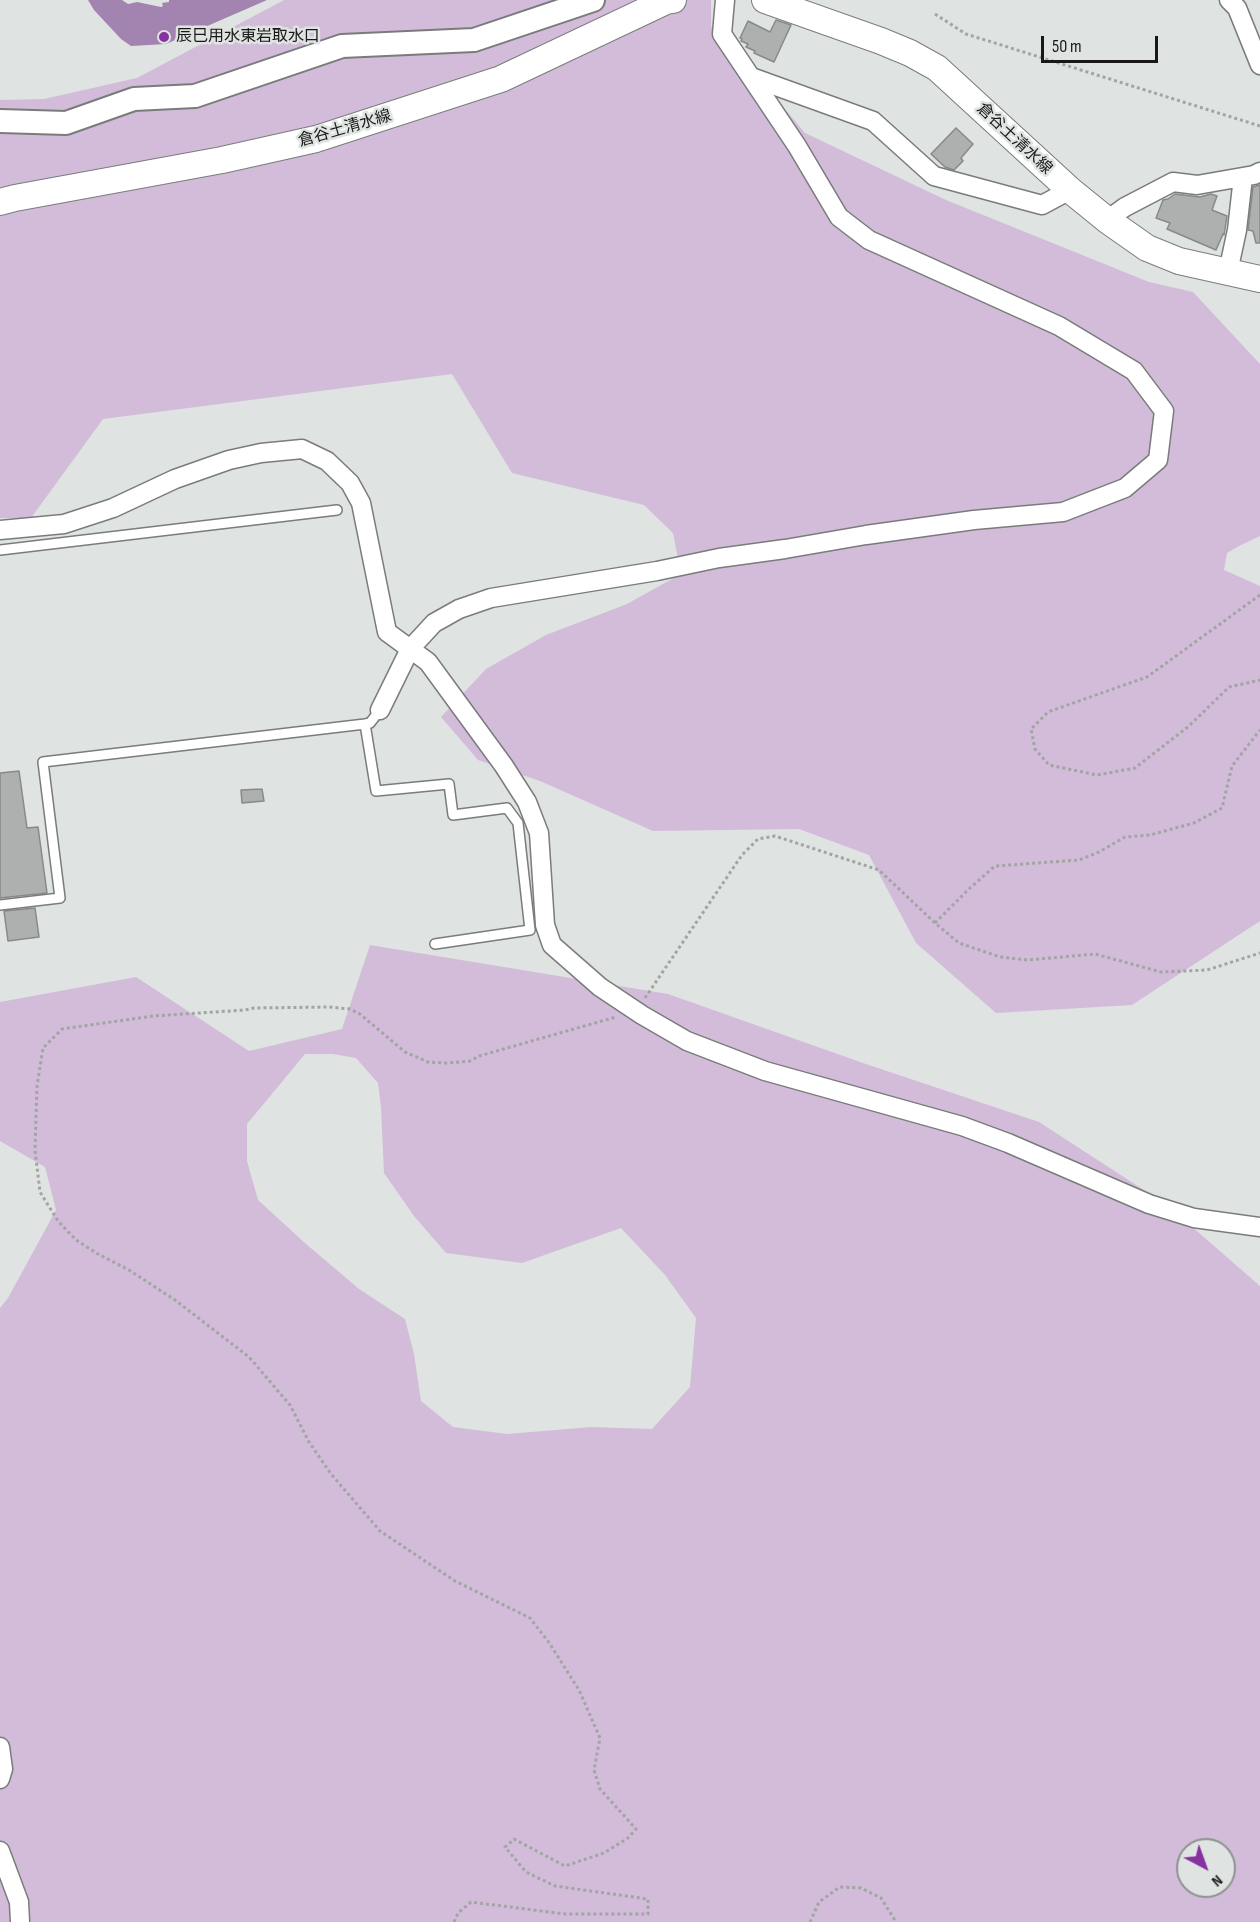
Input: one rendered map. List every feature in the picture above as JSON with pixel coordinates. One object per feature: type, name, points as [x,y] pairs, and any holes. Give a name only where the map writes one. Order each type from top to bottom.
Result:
[{"type":"main road","name":"倉谷土清水線","points":[[0,202],[222,160],[327,136],[501,80],[666,1],[673,0]]},
{"type":"main road","name":"倉谷土清水線","points":[[765,0],[881,40],[910,52],[937,69],[1070,189],[1107,220],[1147,248],[1179,261],[1260,279]]},
{"type":"street","points":[[0,121],[66,123],[134,99],[195,96],[342,46],[474,40],[592,0]]},
{"type":"street","points":[[380,710],[410,649],[434,623],[459,609],[491,598],[657,571],[719,558],[974,519],[1063,512],[1125,488],[1158,460],[1164,411],[1134,371],[1059,326],[869,240],[838,217],[797,146],[722,34],[725,0]]},
{"type":"street","points":[[1229,0],[1237,8],[1260,65]]},
{"type":"street","points":[[751,77],[873,121],[934,176],[1042,205],[1070,189]]},
{"type":"street","points":[[1107,220],[1125,207],[1173,182],[1197,185],[1252,175],[1228,272]]},
{"type":"street","points":[[0,530],[64,524],[113,508],[175,479],[229,460],[261,453],[302,449],[327,461],[350,483],[361,503],[387,632],[428,662],[504,766],[527,802],[539,833],[545,925],[552,945],[600,987],[687,1041],[754,1066],[962,1126],[1008,1143],[1149,1204],[1194,1218],[1260,1227]]},
{"type":"street","points":[[0,1747],[3,1769],[0,1779]]},
{"type":"street","points":[[0,1851],[19,1902],[20,1922]]},
{"type":"lane","points":[[0,550],[337,510]]},
{"type":"lane","points":[[0,905],[60,898],[43,762],[364,724],[370,723],[380,710]]},
{"type":"lane","points":[[364,724],[376,791],[449,784],[453,815],[507,808],[518,823],[530,930],[435,944]]},
{"type":"path","points":[[935,14],[966,34],[1260,126]]},
{"type":"path","points":[[1260,595],[1148,677],[1048,712],[1031,729],[1035,749],[1048,765],[1097,775],[1135,768],[1189,726],[1229,687],[1260,680]]},
{"type":"path","points":[[935,923],[995,866],[1079,860],[1125,837],[1150,835],[1194,823],[1222,808],[1232,766],[1260,730]]},
{"type":"path","points":[[454,1922],[458,1913],[471,1902],[565,1914],[648,1914],[648,1899],[555,1886],[526,1872],[505,1847],[514,1839],[565,1866],[604,1853],[628,1838],[636,1829],[600,1789],[594,1770],[600,1738],[579,1690],[550,1644],[530,1618],[455,1581],[380,1531],[331,1474],[309,1442],[290,1405],[249,1357],[175,1300],[129,1270],[76,1240],[58,1221],[40,1192],[34,1150],[37,1086],[43,1048],[62,1029],[153,1016],[254,1008],[329,1007],[351,1009],[405,1052],[428,1062],[470,1061],[479,1056],[636,1011],[742,855],[758,839],[775,836],[879,870],[959,943],[1000,957],[1028,960],[1095,954],[1161,972],[1207,969],[1260,953]]},
{"type":"path","points":[[810,1922],[819,1902],[840,1887],[861,1888],[881,1898],[896,1922]]},
{"type":"shaded area","points":[[88,0],[122,0],[128,4],[137,2],[161,7],[162,3],[169,2],[169,0],[267,0],[166,44],[131,46],[121,39],[94,10]]},
{"type":"shaded area","points":[[284,0],[711,0],[711,27],[722,34],[805,133],[946,200],[1149,282],[1193,292],[1260,364],[1260,536],[1227,553],[1224,570],[1260,586],[1260,921],[1132,1005],[996,1013],[916,943],[869,855],[799,829],[653,831],[540,781],[478,760],[441,717],[486,669],[546,635],[627,604],[681,574],[673,533],[644,505],[512,473],[452,374],[103,419],[31,518],[0,518],[0,100],[44,99],[137,78]]},
{"type":"shaded area","points":[[370,945],[668,994],[1039,1122],[1167,1205],[1260,1286],[1260,1922],[0,1922],[0,1308],[8,1298],[56,1210],[45,1167],[0,1141],[0,1002],[136,977],[249,1051],[342,1029]],"holes":[[[305,1054],[333,1054],[356,1058],[378,1083],[384,1173],[414,1216],[446,1253],[522,1263],[621,1228],[665,1275],[696,1318],[690,1387],[652,1429],[591,1427],[507,1434],[453,1427],[421,1401],[414,1354],[405,1319],[359,1289],[258,1200],[247,1161],[247,1124]]]},
{"type":"building","points":[[776,20],[791,25],[774,62],[754,53],[755,51],[746,47],[748,44],[740,38],[748,21],[770,32]]},
{"type":"building","points":[[956,128],[973,144],[961,158],[963,161],[954,170],[945,167],[931,154]]},
{"type":"building","points":[[1260,185],[1260,243],[1256,243],[1253,231],[1248,230],[1253,187]]},
{"type":"building","points":[[1175,194],[1200,197],[1211,194],[1217,196],[1212,210],[1227,216],[1224,235],[1216,250],[1167,229],[1170,223],[1156,218],[1163,200]]},
{"type":"building","points":[[19,771],[27,828],[38,827],[47,893],[0,898],[0,773]]},
{"type":"building","points":[[262,789],[264,801],[242,803],[241,790]]},
{"type":"building","points":[[35,908],[39,937],[8,941],[4,911]]},
{"type":"place","name":"辰巳用水東岩取水口","points":[[164,37]]}]
